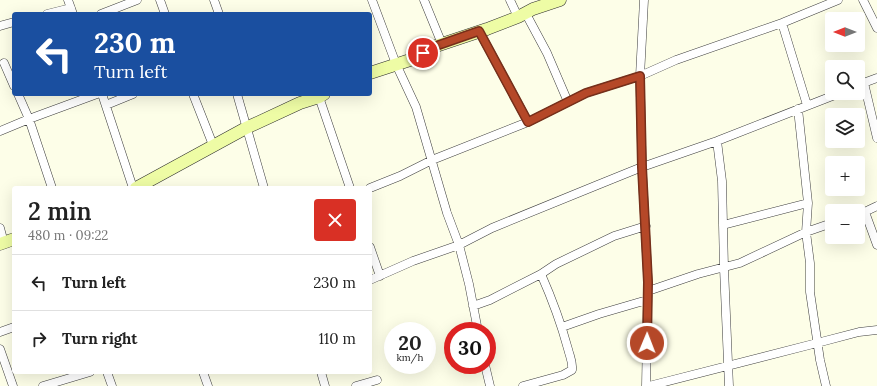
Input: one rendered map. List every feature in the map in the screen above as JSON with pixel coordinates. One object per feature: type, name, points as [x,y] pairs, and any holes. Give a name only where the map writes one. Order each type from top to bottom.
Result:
[{"type":"main road","points":[[372,72],[410,60],[442,44],[521,15],[532,9],[560,0]]},
{"type":"main road","points":[[140,186],[246,128],[318,96]]},
{"type":"street","points":[[106,12],[137,0]]},
{"type":"street","points":[[160,0],[164,12]]},
{"type":"street","points":[[214,0],[217,12]]},
{"type":"street","points":[[372,0],[396,64],[416,107],[447,213],[458,245],[476,322]]},
{"type":"street","points":[[424,0],[442,44]]},
{"type":"street","points":[[510,0],[546,53],[568,102]]},
{"type":"street","points":[[644,0],[640,76],[642,167],[646,226],[648,296],[646,386]]},
{"type":"street","points":[[372,187],[400,176],[432,160],[528,122],[586,93],[640,76],[676,60],[782,23],[838,0]]},
{"type":"street","points":[[863,0],[877,28]]},
{"type":"street","points":[[54,12],[70,7]]},
{"type":"street","points":[[0,26],[12,23]]},
{"type":"street","points":[[782,23],[807,105]]},
{"type":"street","points":[[479,31],[528,122]]},
{"type":"street","points":[[4,63],[12,81]]},
{"type":"street","points":[[865,82],[877,78]]},
{"type":"street","points":[[19,96],[29,119],[51,186]]},
{"type":"street","points":[[0,131],[92,96]]},
{"type":"street","points":[[103,96],[132,186]]},
{"type":"street","points":[[106,105],[128,96]]},
{"type":"street","points":[[194,96],[214,145]]},
{"type":"street","points":[[238,96],[263,186]]},
{"type":"street","points":[[320,96],[349,186]]},
{"type":"street","points":[[372,279],[413,261],[458,245],[492,228],[642,167],[717,141],[825,98]]},
{"type":"street","points":[[865,98],[877,138]]},
{"type":"street","points":[[798,109],[808,203],[806,232],[810,263],[810,292],[817,343],[826,386]]},
{"type":"street","points":[[717,141],[722,182],[729,386]]},
{"type":"street","points":[[723,225],[808,203]]},
{"type":"street","points":[[865,211],[877,206]]},
{"type":"street","points":[[865,221],[877,245]]},
{"type":"street","points":[[562,327],[648,296],[698,274],[740,263],[806,232],[825,225]]},
{"type":"street","points":[[473,306],[490,300],[556,264],[614,236],[646,226]]},
{"type":"street","points":[[0,228],[6,242]]},
{"type":"street","points":[[372,253],[380,276]]},
{"type":"street","points":[[523,386],[563,375],[572,370],[573,362],[568,352],[562,327],[540,274]]},
{"type":"street","points":[[0,332],[12,328]]},
{"type":"street","points":[[649,386],[860,332],[877,330]]},
{"type":"street","points":[[0,349],[13,386]]},
{"type":"street","points":[[43,386],[83,374]]},
{"type":"street","points":[[108,374],[112,386]]},
{"type":"street","points":[[204,374],[208,386]]},
{"type":"street","points":[[322,374],[325,386]]},
{"type":"street","points":[[487,374],[490,386]]},
{"type":"street","points":[[356,386],[377,380]]},
{"type":"route","points":[[423,53],[436,46],[479,31],[528,122],[586,93],[640,76],[642,167],[648,282],[647,343]]}]
